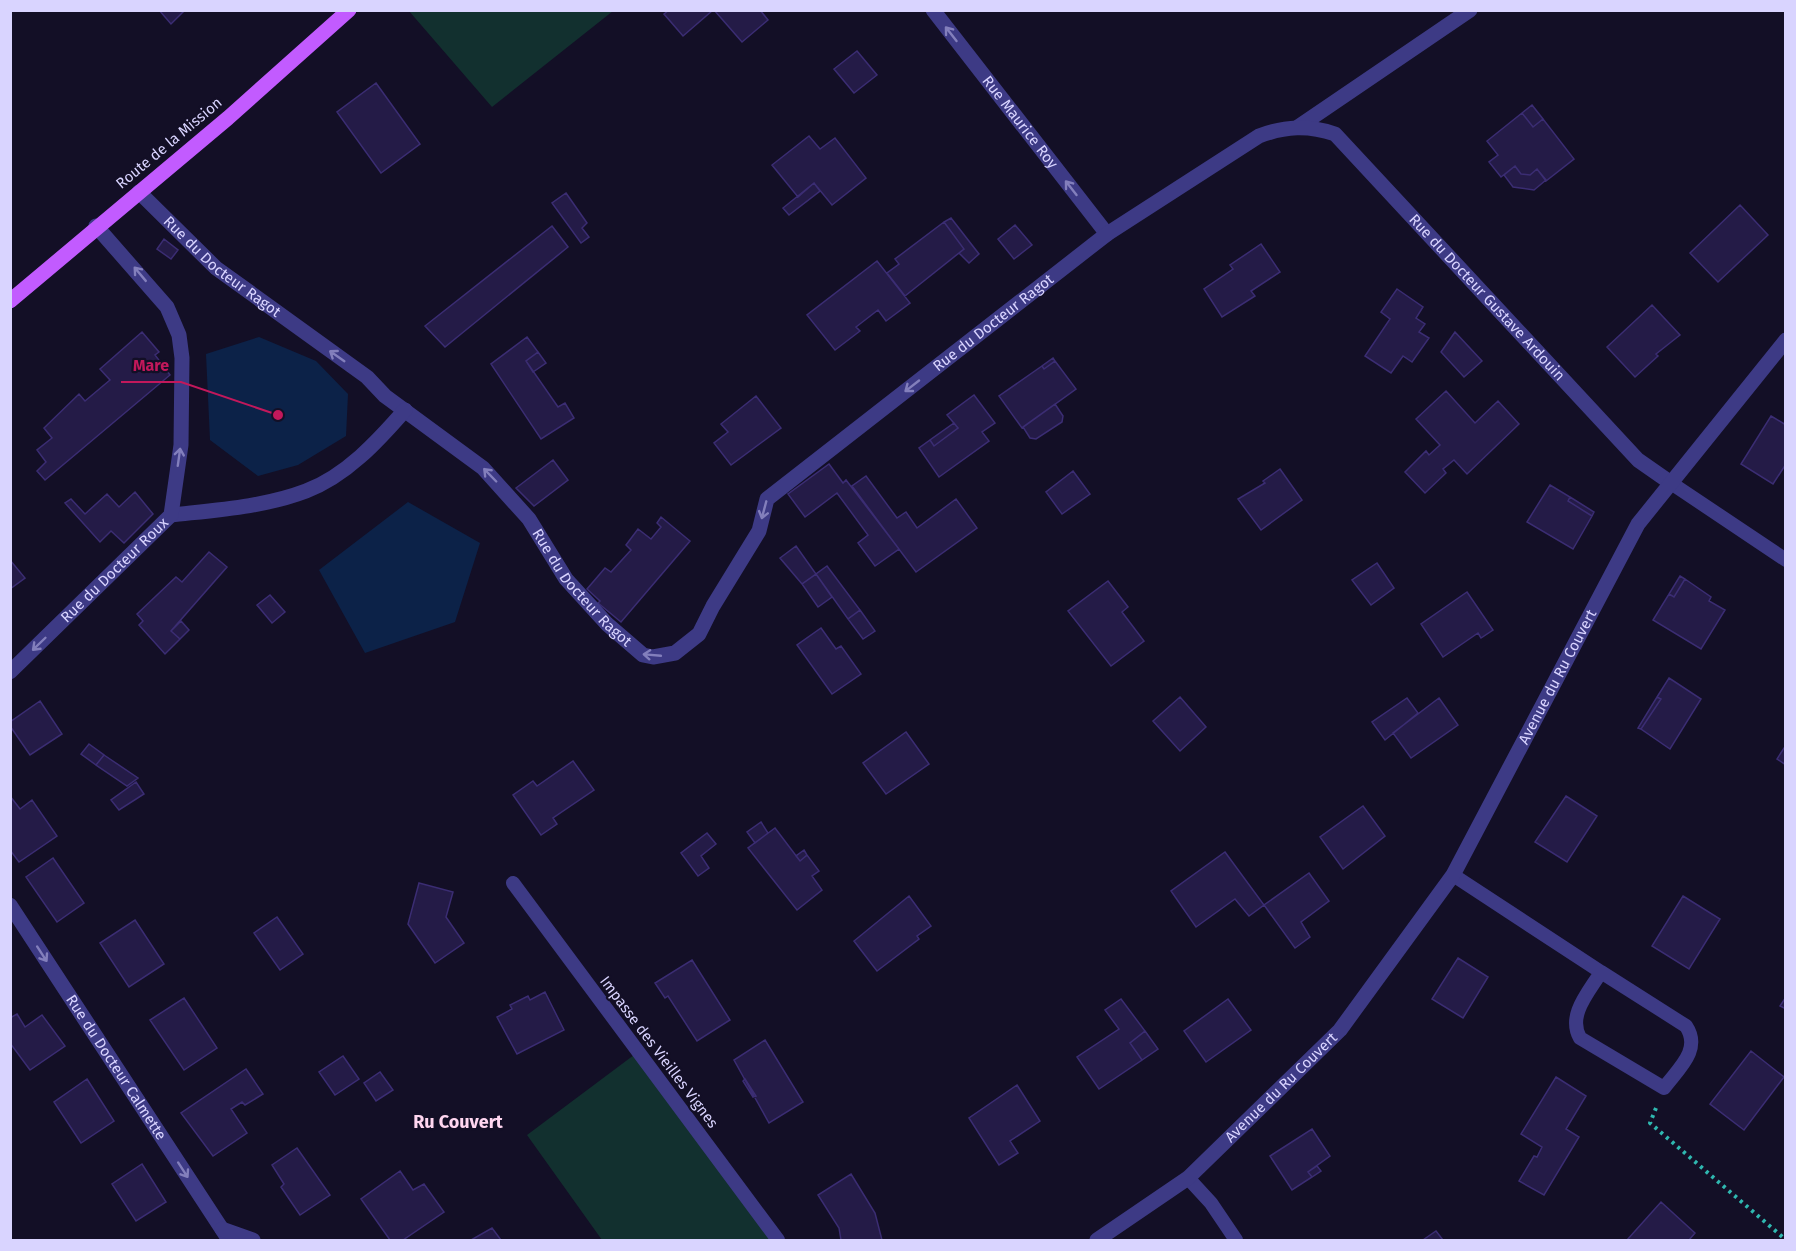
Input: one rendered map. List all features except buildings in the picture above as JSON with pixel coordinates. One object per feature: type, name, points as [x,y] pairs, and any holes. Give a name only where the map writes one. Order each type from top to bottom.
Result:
[{"type":"main road","name":"Route de la Mission","points":[[10,301],[350,10]]},
{"type":"street","name":"Rue Maurice Roy","points":[[933,10],[1107,234]]},
{"type":"street","points":[[1298,127],[1470,10]]},
{"type":"street","name":"Rue du Docteur Ragot","points":[[140,192],[216,268],[368,377],[385,396],[483,468],[512,497],[529,519],[566,579],[607,624],[643,655],[653,657],[675,652],[699,634],[713,606],[759,531],[767,499],[1107,234],[1259,136],[1276,130],[1298,127]]},
{"type":"street","name":"Rue du Docteur Gustave Ardouin","points":[[1298,127],[1316,128],[1335,134],[1638,460],[1671,483]]},
{"type":"street","name":"Rue du Docteur Roux","points":[[10,672],[171,515],[181,445],[182,358],[179,335],[167,307],[96,226]]},
{"type":"street","name":"Avenue du Ru Couvert","points":[[1097,1240],[1188,1178],[1340,1030],[1453,875],[1638,524],[1785,340]]},
{"type":"street","points":[[171,515],[228,508],[308,490],[348,466],[382,438],[405,410]]},
{"type":"street","name":"Rue du Docteur Calmette","points":[[10,905],[226,1235],[253,1240]]},
{"type":"lane","points":[[1671,483],[1785,560]]},
{"type":"lane","points":[[1453,875],[1686,1026],[1692,1036],[1692,1050],[1664,1088],[1580,1038],[1574,1028],[1575,1016],[1601,972]]},
{"type":"lane","name":"Impasse des Vieilles Vignes","points":[[513,883],[778,1240]]},
{"type":"lane","points":[[1188,1178],[1211,1203],[1236,1240]]},
{"type":"path","points":[[1664,1088],[1650,1123],[1785,1239]]},
{"type":"green space","points":[[409,11],[613,11],[492,107]]},
{"type":"green space","points":[[638,1052],[778,1240],[602,1240],[527,1135]]},
{"type":"water","points":[[259,337],[316,361],[348,394],[346,436],[298,465],[258,476],[210,440],[206,354]]},
{"type":"water","points":[[408,502],[480,543],[455,622],[365,653],[319,570]]},
{"type":"place","name":"Mare","points":[[278,415]]},
{"type":"district","name":"Ru Couvert","points":[[458,1122]]}]
